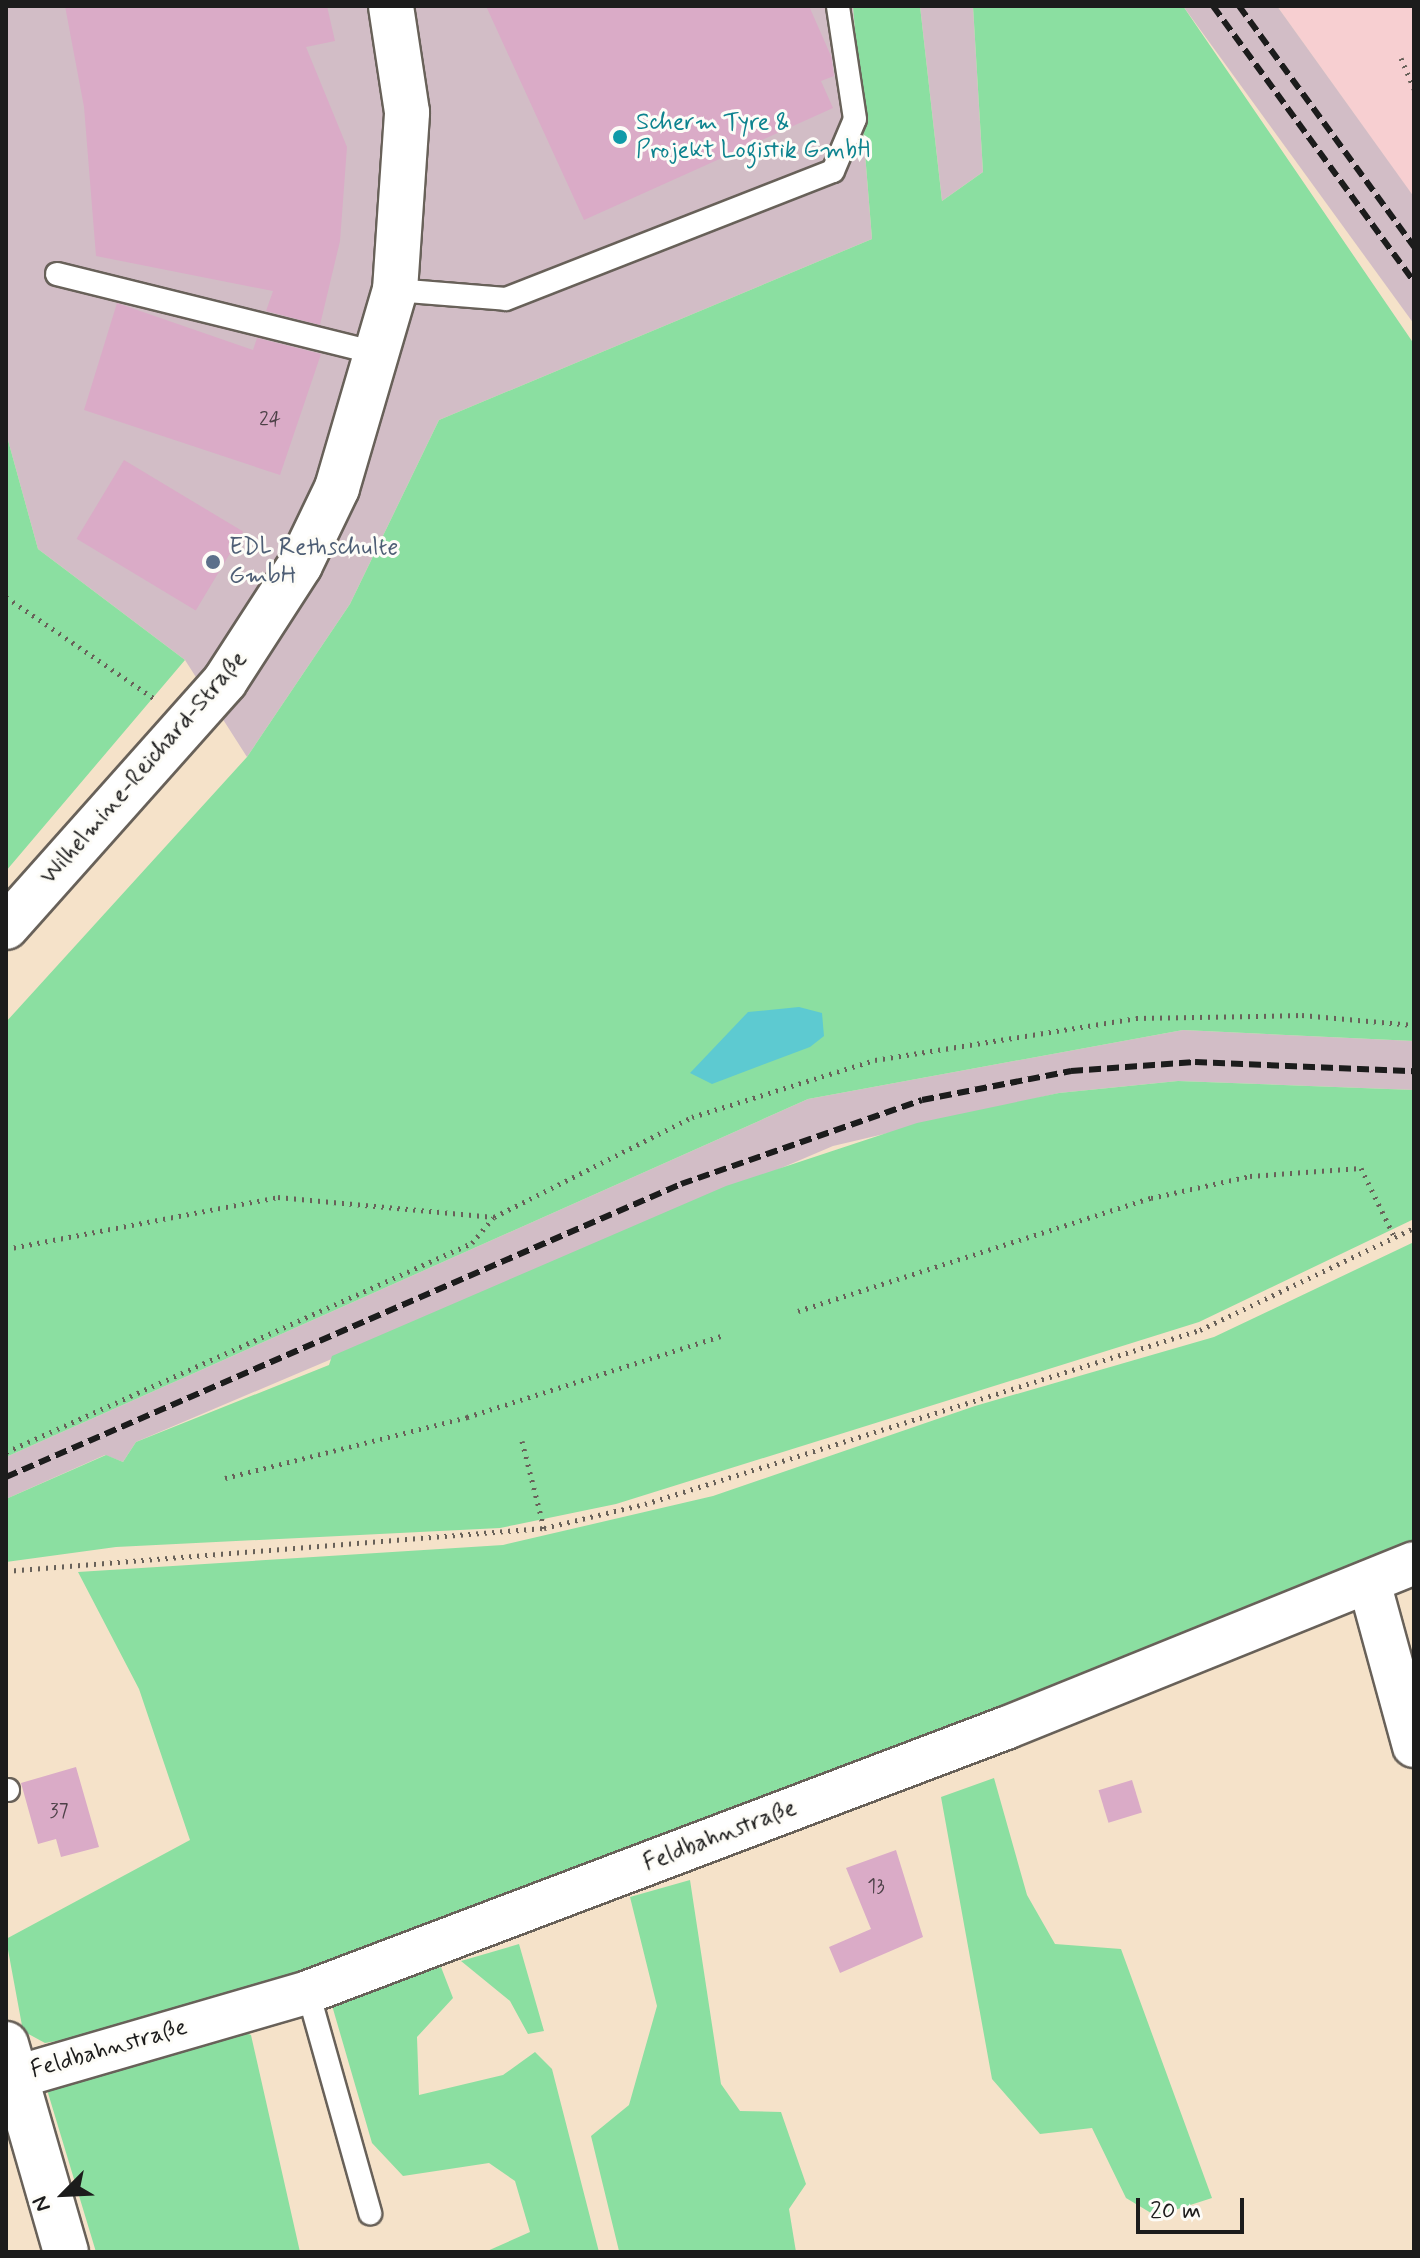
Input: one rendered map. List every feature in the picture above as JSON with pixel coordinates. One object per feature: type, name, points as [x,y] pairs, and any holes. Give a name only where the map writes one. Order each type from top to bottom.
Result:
[{"type":"street","name":"Wilhelmine-Reichard-Straße","points":[[6,927],[189,722],[258,635],[300,565],[337,488],[380,354],[395,290],[407,112],[391,6]]},
{"type":"street","name":"Feldbahnstraße","points":[[9,2067],[308,1992],[1414,1563]]},
{"type":"street","points":[[1369,1582],[1414,1746]]},
{"type":"street","points":[[9,2067],[66,2252]]},
{"type":"lane","points":[[395,290],[506,299],[833,171],[855,119],[838,6]]},
{"type":"lane","points":[[57,274],[380,354]]},
{"type":"lane","points":[[308,1992],[370,2213]]},
{"type":"path","points":[[1401,58],[1414,89]]},
{"type":"path","points":[[6,597],[189,722]]},
{"type":"path","points":[[6,1452],[472,1243],[494,1217],[692,1117],[875,1060],[1136,1018],[1302,1015],[1414,1025]]},
{"type":"path","points":[[798,1311],[1151,1198],[1250,1176],[1361,1168],[1395,1238]]},
{"type":"path","points":[[6,1249],[278,1197],[494,1217]]},
{"type":"path","points":[[6,1571],[544,1528],[768,1469],[1200,1330],[1414,1228]]},
{"type":"path","points":[[225,1478],[467,1417],[721,1336]]},
{"type":"path","points":[[522,1441],[544,1528]]},
{"type":"shaded area","points":[[6,6],[853,6],[872,239],[439,420],[350,604],[247,757],[185,660],[38,549],[6,433]]},
{"type":"shaded area","points":[[920,6],[973,6],[983,172],[942,201]]},
{"type":"shaded area","points":[[1183,6],[1277,6],[1414,197],[1414,324]]},
{"type":"shaded area","points":[[1277,6],[1414,6],[1414,197],[1407,188]]},
{"type":"shaded area","points":[[1183,1030],[1414,1041],[1414,1090],[1178,1081],[1059,1093],[833,1146],[136,1442],[123,1462],[105,1455],[6,1499],[6,1457],[808,1099]]},
{"type":"green space","points":[[853,6],[920,6],[942,201],[983,172],[973,6],[1183,6],[1414,344],[1414,1041],[1183,1030],[808,1099],[6,1457],[6,1022],[247,757],[350,604],[439,420],[872,239]]},
{"type":"green space","points":[[6,433],[38,549],[185,660],[6,871]]},
{"type":"green space","points":[[1178,1081],[1414,1090],[1414,1219],[1199,1322],[616,1504],[500,1528],[116,1547],[6,1562],[6,1499],[106,1455],[123,1462],[136,1442],[329,1365],[332,1356],[726,1186],[917,1123],[1059,1093]]},
{"type":"green space","points":[[1414,1242],[1414,1542],[1037,1698],[346,1960],[81,2037],[45,2043],[23,2031],[6,1939],[190,1840],[139,1689],[78,1572],[503,1545],[713,1496],[975,1406],[1214,1337]]},
{"type":"green space","points":[[994,1778],[1027,1895],[1055,1944],[1121,1949],[1212,2198],[1156,2216],[1126,2198],[1092,2128],[1040,2134],[992,2079],[941,1797]]},
{"type":"green space","points":[[690,1880],[721,2084],[740,2111],[781,2112],[806,2184],[789,2209],[796,2252],[619,2251],[591,2136],[629,2105],[657,2006],[630,1897]]},
{"type":"green space","points":[[519,1944],[544,2031],[528,2034],[510,2001],[461,1961]]},
{"type":"green space","points":[[441,1967],[453,1998],[417,2037],[419,2095],[503,2075],[535,2052],[552,2069],[599,2252],[485,2252],[530,2232],[515,2181],[489,2163],[403,2176],[372,2143],[331,2002]]},
{"type":"green space","points":[[234,2028],[251,2035],[300,2252],[96,2252],[45,2083],[191,2049]]},
{"type":"water","points":[[799,1007],[822,1013],[824,1036],[810,1047],[712,1084],[690,1073],[748,1012]]},
{"type":"building","points":[[65,6],[327,6],[335,41],[306,47],[347,147],[340,241],[320,325],[266,311],[273,291],[96,256],[84,107]]},
{"type":"building","name":"Scherm Tyre & Projekt Logistik GmbH","points":[[486,6],[809,6],[831,56],[834,76],[821,81],[833,108],[584,220]]},
{"type":"building","points":[[117,303],[253,350],[257,338],[321,354],[280,475],[84,410]]},
{"type":"building","points":[[124,460],[243,532],[196,610],[77,539]]},
{"type":"building","points":[[76,1767],[99,1847],[61,1857],[56,1839],[38,1844],[21,1783]]},
{"type":"building","points":[[1132,1780],[1142,1813],[1108,1823],[1099,1790]]},
{"type":"building","points":[[896,1850],[923,1937],[840,1973],[829,1947],[871,1929],[846,1868]]},
{"type":"railway","points":[[1213,6],[1414,282]]},
{"type":"railway","points":[[1239,6],[1414,247]]},
{"type":"railway","points":[[6,1477],[681,1184],[922,1100],[1071,1071],[1195,1062],[1414,1071]]},
{"type":"place","name":"Scherm Tyre & Projekt Logistik GmbH","points":[[620,137]]},
{"type":"place","name":"EDL Rethschulte GmbH","points":[[213,562]]}]
